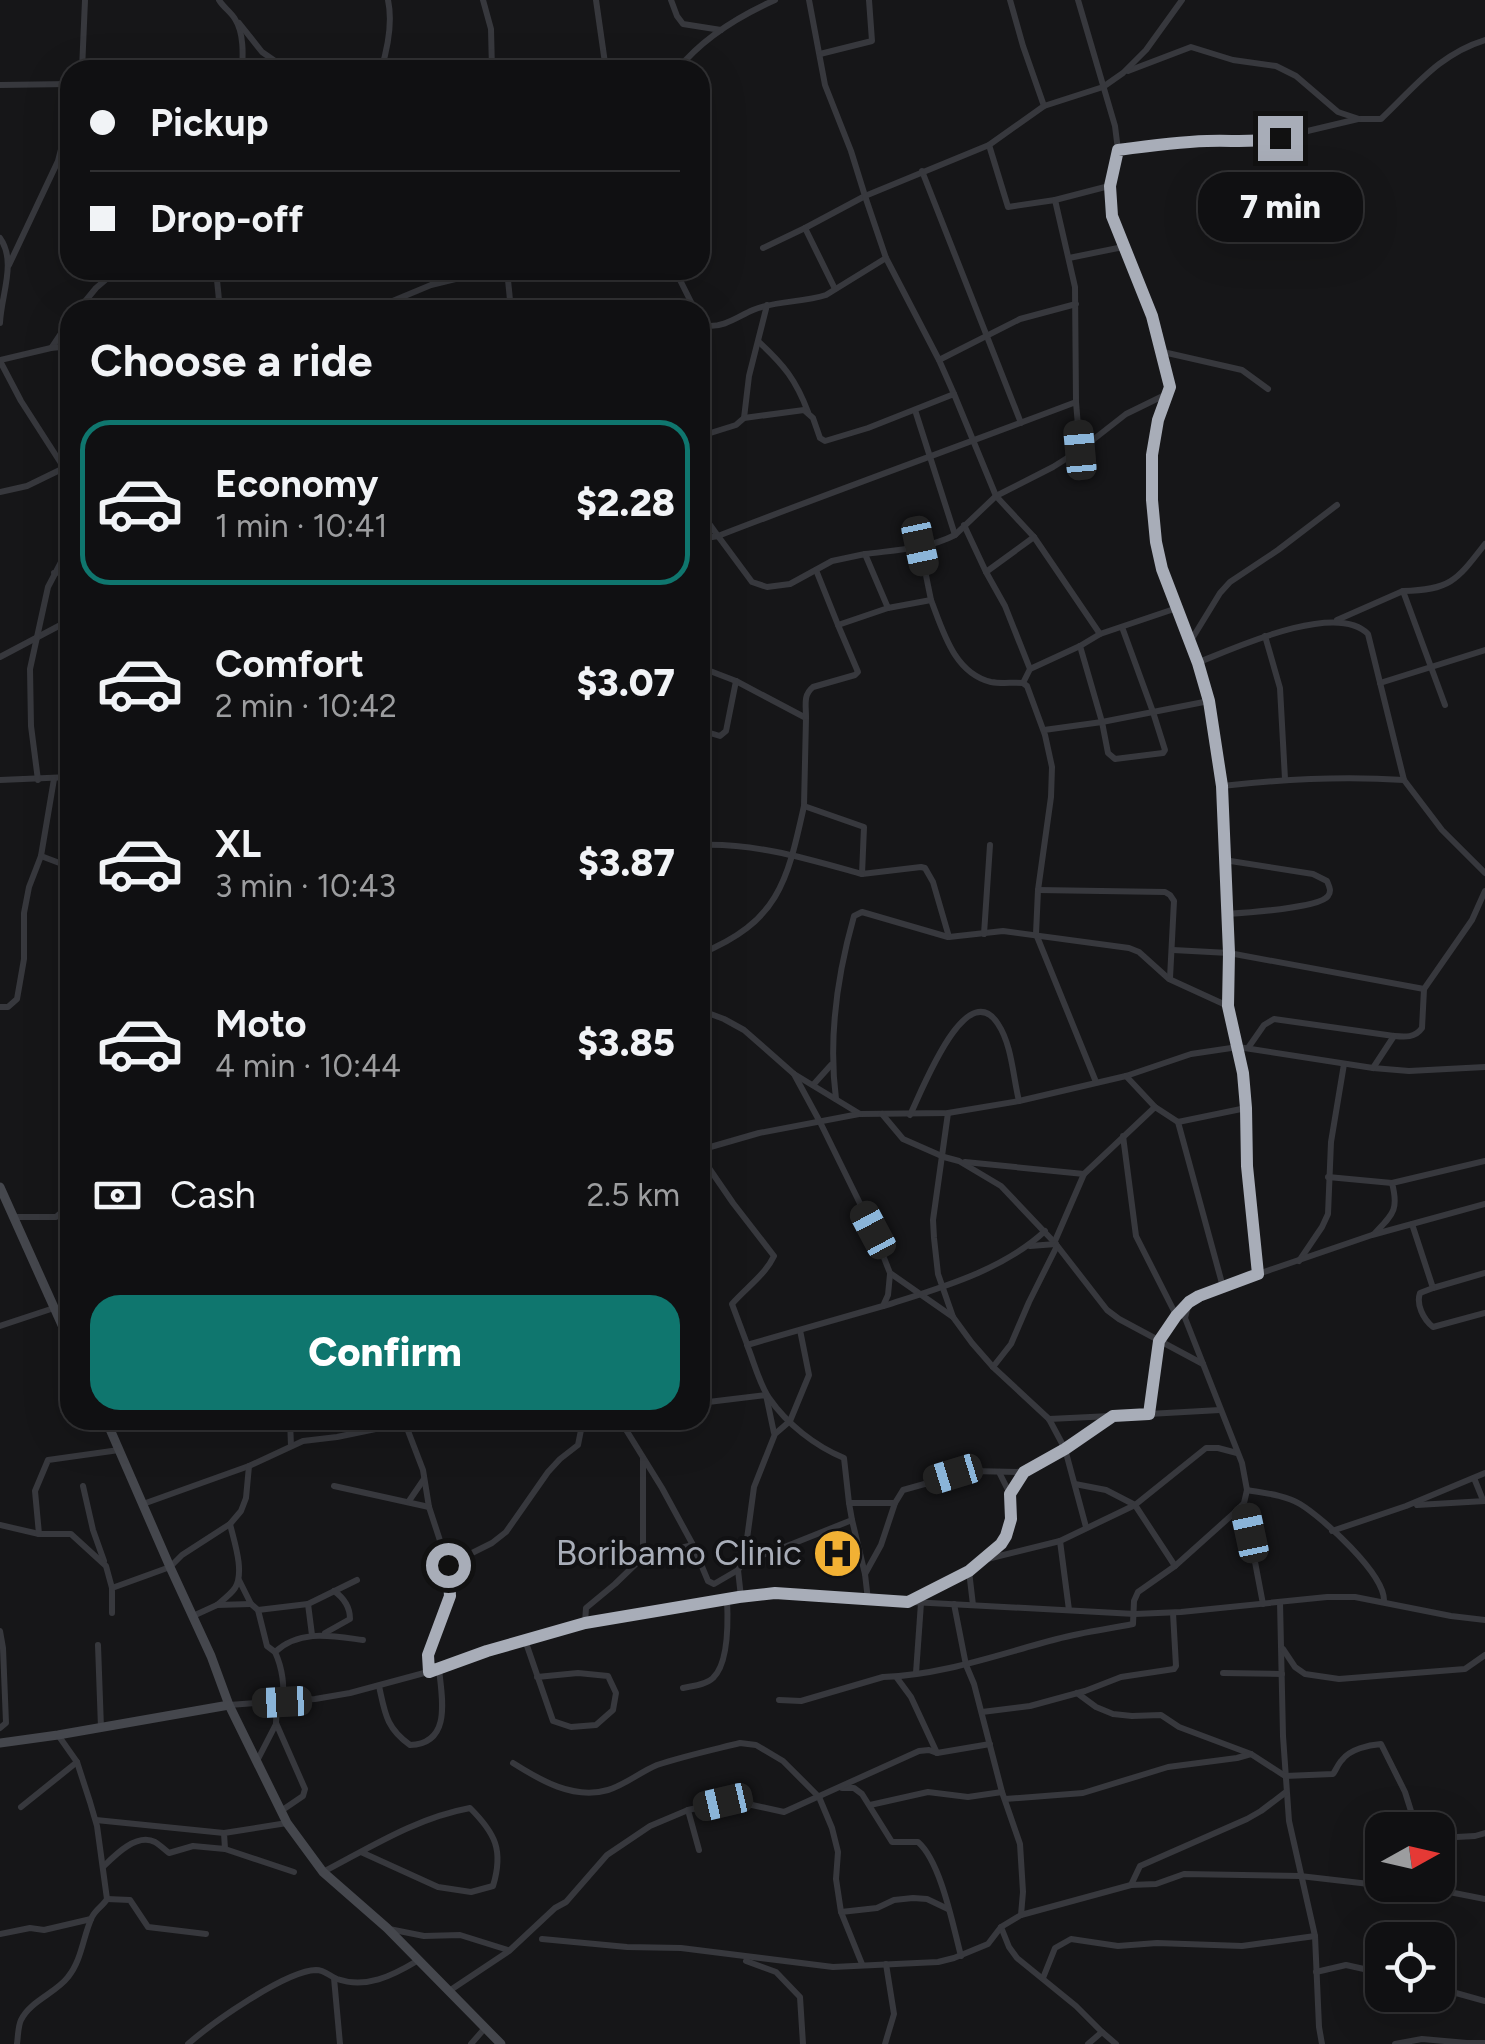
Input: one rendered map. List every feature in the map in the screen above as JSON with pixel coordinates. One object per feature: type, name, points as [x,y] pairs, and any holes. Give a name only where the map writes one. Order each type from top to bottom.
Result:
[{"type":"street","points":[[82,60],[85,0]]},
{"type":"street","points":[[218,0],[262,52],[274,60]]},
{"type":"street","points":[[383,60],[388,41],[388,0]]},
{"type":"street","points":[[483,0],[492,29],[492,60]]},
{"type":"street","points":[[605,60],[596,0],[606,0]]},
{"type":"street","points":[[671,0],[683,24],[722,30]]},
{"type":"street","points":[[688,60],[744,14],[775,0]]},
{"type":"street","points":[[810,0],[825,85],[886,258],[939,360],[996,496],[1034,537],[1100,634]]},
{"type":"street","points":[[820,54],[872,41],[869,0]]},
{"type":"street","points":[[1010,0],[1044,106]]},
{"type":"street","points":[[1078,0],[1112,112],[1118,150],[1110,186],[1112,216],[1144,294],[1162,352],[1169,393],[1153,442],[1152,500],[1159,556],[1209,701],[1222,786],[1228,1006],[1246,1108],[1247,1166],[1258,1274]]},
{"type":"street","points":[[762,248],[865,196],[989,145],[1044,106],[1104,87],[1146,50],[1182,0]]},
{"type":"street","points":[[235,20],[241,60]]},
{"type":"street","points":[[1118,150],[1195,141],[1265,141],[1359,119],[1381,119],[1444,59],[1485,40]]},
{"type":"street","points":[[1123,73],[1191,47],[1286,70],[1330,106],[1359,119]]},
{"type":"street","points":[[0,85],[60,84]]},
{"type":"street","points":[[989,145],[1008,207],[1110,186]]},
{"type":"street","points":[[8,265],[60,153]]},
{"type":"street","points":[[922,171],[1021,423]]},
{"type":"street","points":[[1055,200],[1076,304],[1080,450]]},
{"type":"street","points":[[805,228],[834,290]]},
{"type":"street","points":[[0,238],[7,248],[8,265],[0,322]]},
{"type":"street","points":[[1069,258],[1123,247]]},
{"type":"street","points":[[710,324],[721,325],[767,305],[817,298],[886,258]]},
{"type":"street","points":[[86,300],[105,280]]},
{"type":"street","points":[[396,300],[450,280]]},
{"type":"street","points":[[939,360],[1030,316],[1076,304]]},
{"type":"street","points":[[744,418],[748,376],[767,305]]},
{"type":"street","points":[[52,348],[60,336]]},
{"type":"street","points":[[758,342],[788,370],[820,438],[825,441],[954,394]]},
{"type":"street","points":[[60,347],[0,360],[32,421],[60,462]]},
{"type":"street","points":[[1162,352],[1242,370],[1268,389]]},
{"type":"street","points":[[710,525],[748,577],[760,586],[800,580],[832,561],[940,542],[955,534],[996,496],[1053,468],[1126,414],[1169,393]]},
{"type":"street","points":[[710,537],[1076,402]]},
{"type":"street","points":[[915,410],[955,534]]},
{"type":"street","points":[[710,433],[736,425],[744,418],[808,412]]},
{"type":"street","points":[[0,492],[27,486],[60,470]]},
{"type":"street","points":[[1190,642],[1230,582],[1336,506]]},
{"type":"street","points":[[964,525],[1005,606],[1030,668],[1024,683]]},
{"type":"street","points":[[986,572],[1034,537]]},
{"type":"street","points":[[1198,663],[1265,636],[1335,621],[1403,591],[1452,582],[1484,544]]},
{"type":"street","points":[[920,546],[931,600],[951,648],[969,672],[990,682],[1024,683],[1044,730],[1052,767],[1052,796],[1038,890],[1036,934],[1096,1082]]},
{"type":"street","points":[[865,554],[888,608]]},
{"type":"street","points":[[38,780],[29,681],[44,602],[60,562]]},
{"type":"street","points":[[710,949],[741,934],[785,881],[804,806],[808,691],[858,672],[816,570]]},
{"type":"street","points":[[54,573],[60,573]]},
{"type":"street","points":[[1403,591],[1445,705]]},
{"type":"street","points":[[838,625],[888,608],[931,600]]},
{"type":"street","points":[[1030,668],[1100,634],[1178,608]]},
{"type":"street","points":[[1335,621],[1356,624],[1368,634],[1404,780],[1442,830],[1485,873]]},
{"type":"street","points":[[0,657],[60,625]]},
{"type":"street","points":[[1080,646],[1108,753],[1112,757],[1163,754],[1153,712],[1122,627]]},
{"type":"street","points":[[1265,636],[1280,688],[1285,779]]},
{"type":"street","points":[[1380,683],[1485,650]]},
{"type":"street","points":[[710,671],[806,718]]},
{"type":"street","points":[[710,733],[720,736],[726,731],[736,681]]},
{"type":"street","points":[[1044,730],[1209,701]]},
{"type":"street","points":[[1222,786],[1338,777],[1404,780]]},
{"type":"street","points":[[0,780],[60,778]]},
{"type":"street","points":[[0,1008],[17,1000],[24,958],[24,913],[41,856],[54,779]]},
{"type":"street","points":[[804,806],[864,827],[862,874]]},
{"type":"street","points":[[710,845],[793,854],[862,874],[920,866],[933,882],[950,937]]},
{"type":"street","points":[[984,934],[990,846]]},
{"type":"street","points":[[41,856],[60,864]]},
{"type":"street","points":[[1224,860],[1313,874],[1327,881],[1330,888],[1326,899],[1309,904],[1226,914]]},
{"type":"street","points":[[1038,890],[1165,892],[1174,900],[1170,979]]},
{"type":"street","points":[[1248,1048],[1264,1024],[1274,1019],[1394,1036],[1407,1037],[1419,1032],[1424,989],[1472,920],[1485,891]]},
{"type":"street","points":[[836,1100],[831,1064],[837,991],[854,916],[862,912],[950,937],[1002,931],[1129,948],[1170,979],[1228,1006]]},
{"type":"street","points":[[1172,950],[1229,953],[1424,989]]},
{"type":"street","points":[[910,1114],[953,1030],[974,1012],[989,1014],[1004,1036],[1018,1101]]},
{"type":"street","points":[[710,1013],[744,1030],[794,1074],[860,1114]]},
{"type":"street","points":[[1373,1068],[1394,1036]]},
{"type":"street","points":[[710,1149],[759,1133],[860,1114],[948,1113],[1018,1101],[1126,1076],[1173,1059],[1238,1047],[1409,1071],[1485,1067]]},
{"type":"street","points":[[813,1085],[831,1064]]},
{"type":"street","points":[[1299,1261],[1328,1214],[1331,1142],[1344,1064]]},
{"type":"street","points":[[794,1074],[873,1230],[890,1273],[883,1306]]},
{"type":"street","points":[[1126,1076],[1155,1107],[1178,1122],[1223,1288]]},
{"type":"street","points":[[993,1367],[1011,1344],[1084,1174],[1155,1107]]},
{"type":"street","points":[[1178,1122],[1246,1108]]},
{"type":"street","points":[[882,1113],[903,1139],[944,1157],[1084,1174]]},
{"type":"street","points":[[948,1113],[933,1220],[942,1287],[953,1316],[972,1343],[1049,1419],[1065,1449],[1086,1528]]},
{"type":"street","points":[[1123,1135],[1136,1236],[1176,1316]]},
{"type":"street","points":[[959,1161],[1001,1186],[1056,1244],[1107,1310],[1204,1364]]},
{"type":"street","points":[[1328,1177],[1392,1183],[1485,1161]]},
{"type":"street","points":[[710,1167],[774,1256],[732,1304],[766,1395],[774,1434]]},
{"type":"street","points":[[1372,1235],[1394,1212],[1392,1183]]},
{"type":"street","points":[[0,1187],[60,1321]]},
{"type":"street","points":[[1149,1414],[1159,1341],[1189,1302],[1372,1235],[1485,1204]]},
{"type":"street","points":[[14,1217],[52,1218],[60,1214]]},
{"type":"street","points":[[1412,1224],[1433,1288]]},
{"type":"street","points":[[747,1345],[942,1287],[1029,1246],[1045,1232],[1058,1231]]},
{"type":"street","points":[[1029,1246],[1056,1244]]},
{"type":"street","points":[[890,1273],[953,1316]]},
{"type":"street","points":[[1485,1273],[1420,1293],[1418,1302],[1433,1327],[1485,1313]]},
{"type":"street","points":[[1189,1302],[1186,1324],[1244,1470],[1244,1503],[1263,1604]]},
{"type":"street","points":[[0,1326],[54,1308]]},
{"type":"street","points":[[626,1430],[693,1545],[711,1584],[738,1570],[744,1561],[751,1498],[774,1434],[790,1421],[810,1376],[800,1330]]},
{"type":"street","points":[[766,1395],[816,1444],[844,1458],[868,1600]]},
{"type":"street","points":[[710,1402],[766,1395]]},
{"type":"street","points":[[1049,1419],[1220,1410]]},
{"type":"street","points":[[1010,1494],[1024,1472],[1113,1416]]},
{"type":"street","points":[[111,1430],[194,1616],[229,1705],[287,1823],[323,1872],[387,1928],[501,2044]]},
{"type":"street","points":[[290,1430],[291,1446]]},
{"type":"street","points":[[143,1504],[248,1466],[303,1441],[365,1430]]},
{"type":"street","points":[[402,1430],[425,1478],[448,1565],[450,1596],[428,1655],[429,1672]]},
{"type":"street","points":[[448,1565],[506,1532],[548,1472],[578,1445],[581,1430]]},
{"type":"street","points":[[978,1562],[1060,1541],[1135,1504],[1206,1448],[1238,1454]]},
{"type":"street","points":[[38,1534],[35,1491],[48,1460],[120,1450]]},
{"type":"street","points":[[643,1456],[643,1556]]},
{"type":"street","points":[[112,1588],[170,1567],[230,1524],[246,1498],[248,1466]]},
{"type":"street","points":[[865,1574],[881,1546],[902,1490],[953,1474],[984,1470],[1024,1472]]},
{"type":"street","points":[[908,1602],[969,1571],[1006,1536],[1011,1519],[1010,1494],[998,1470]]},
{"type":"street","points":[[1332,1531],[1406,1506],[1485,1472]]},
{"type":"street","points":[[409,1501],[425,1478]]},
{"type":"street","points":[[1406,1506],[1484,1501],[1474,1478]]},
{"type":"street","points":[[1076,1484],[1106,1490],[1135,1504],[1175,1566]]},
{"type":"street","points":[[83,1486],[112,1588],[112,1613]]},
{"type":"street","points":[[334,1486],[430,1507]]},
{"type":"street","points":[[1247,1490],[1295,1501],[1332,1531],[1368,1567],[1382,1588],[1384,1602]]},
{"type":"street","points":[[849,1503],[894,1503]]},
{"type":"street","points":[[779,1700],[801,1701],[882,1677],[966,1666],[1053,1640],[1132,1625],[1138,1592],[1175,1566],[1244,1503]]},
{"type":"street","points":[[744,1561],[852,1520]]},
{"type":"street","points":[[194,1616],[217,1605],[236,1587],[239,1558],[230,1524]]},
{"type":"street","points":[[0,1525],[38,1534],[71,1534],[106,1566]]},
{"type":"street","points":[[1060,1541],[1069,1610]]},
{"type":"street","points":[[585,1623],[586,1608],[643,1556],[693,1545]]},
{"type":"street","points":[[738,1570],[742,1597]]},
{"type":"street","points":[[969,1571],[973,1605]]},
{"type":"street","points":[[238,1579],[281,1667],[282,1702],[276,1723],[305,1789],[303,1796],[281,1811]]},
{"type":"street","points":[[217,1605],[308,1604],[357,1580]]},
{"type":"street","points":[[323,1634],[350,1619],[347,1604],[333,1590]]},
{"type":"street","points":[[0,1743],[229,1705],[315,1700],[380,1686],[585,1623],[775,1593],[1134,1614],[1342,1597],[1485,1620]]},
{"type":"street","points":[[682,1688],[706,1682],[718,1671],[724,1654],[727,1599]]},
{"type":"street","points":[[1280,1602],[1286,1792],[1315,1936],[1322,2044]]},
{"type":"street","points":[[916,1673],[920,1603]]},
{"type":"street","points":[[308,1604],[312,1635]]},
{"type":"street","points":[[954,1604],[966,1666],[1021,1848],[1021,1915]]},
{"type":"street","points":[[982,1712],[1030,1706],[1120,1677],[1175,1668],[1173,1612]]},
{"type":"street","points":[[0,1631],[6,1722],[0,1728]]},
{"type":"street","points":[[276,1652],[287,1643],[312,1635],[362,1640]]},
{"type":"street","points":[[525,1640],[536,1676],[553,1721],[572,1727],[596,1725],[612,1710],[616,1693],[608,1676],[536,1676]]},
{"type":"street","points":[[98,1645],[101,1728]]},
{"type":"street","points":[[1282,1648],[1300,1672],[1339,1679],[1465,1668],[1485,1655]]},
{"type":"street","points":[[974,1684],[981,1662]]},
{"type":"street","points":[[380,1686],[391,1728],[410,1745],[425,1744],[432,1739],[443,1714],[439,1669]]},
{"type":"street","points":[[1223,1673],[1282,1674]]},
{"type":"street","points":[[896,1678],[911,1697],[937,1754]]},
{"type":"street","points":[[1077,1694],[1108,1712],[1161,1715],[1183,1729],[1251,1754],[1285,1776],[1333,1774],[1348,1754],[1381,1744],[1411,1812]]},
{"type":"street","points":[[257,1761],[276,1723]]},
{"type":"street","points":[[17,2044],[21,2019],[66,1980],[91,1919],[107,1899],[96,1820],[77,1762],[58,1735]]},
{"type":"street","points":[[512,1763],[553,1787],[597,1791],[608,1790],[652,1767],[682,1757],[749,1743],[783,1761],[819,1797],[832,1828],[838,1852],[836,1879],[842,1912],[862,1964]]},
{"type":"street","points":[[448,1991],[509,1950],[566,1902],[607,1855],[650,1826],[688,1810],[723,1802],[784,1812],[919,1751],[937,1754],[990,1744]]},
{"type":"street","points":[[870,1806],[918,1793],[1083,1793],[1168,1767],[1251,1754]]},
{"type":"street","points":[[21,1807],[77,1762]]},
{"type":"street","points":[[838,1788],[859,1790],[892,1842],[918,1842],[928,1852],[961,1956]]},
{"type":"street","points":[[1131,1886],[1140,1866],[1247,1819],[1286,1792]]},
{"type":"street","points":[[323,1872],[398,1831],[470,1808],[495,1837],[498,1870],[492,1886],[471,1892],[438,1887],[361,1852]]},
{"type":"street","points":[[688,1810],[699,1850]]},
{"type":"street","points":[[96,1820],[224,1833],[287,1823]]},
{"type":"street","points":[[224,1833],[225,1848]]},
{"type":"street","points":[[1455,1837],[1485,1833]]},
{"type":"street","points":[[103,1867],[118,1852],[144,1839],[154,1841],[169,1853],[193,1846],[225,1848],[294,1872]]},
{"type":"street","points":[[542,1939],[681,1948],[833,1967],[938,1962],[988,1944],[1001,1927],[1021,1915],[1184,1874],[1300,1876],[1365,1884]]},
{"type":"street","points":[[1455,1892],[1485,1899]]},
{"type":"street","points":[[842,1912],[913,1898],[926,1898],[949,1910]]},
{"type":"street","points":[[107,1899],[130,1900],[148,1928],[206,1934]]},
{"type":"street","points":[[0,1934],[30,1928],[44,1930],[91,1919]]},
{"type":"street","points":[[1001,1927],[1017,1958],[1116,2044]]},
{"type":"street","points":[[387,1928],[424,1936],[460,1934],[509,1950]]},
{"type":"street","points":[[1042,1978],[1056,1948],[1071,1940],[1118,1946],[1242,1946],[1315,1936]]},
{"type":"street","points":[[734,1956],[776,1972],[800,1997],[803,2044]]},
{"type":"street","points":[[188,2044],[222,2017],[298,1974],[314,1970],[355,1983],[377,1981],[417,1961]]},
{"type":"street","points":[[885,2044],[894,2014],[886,1964]]},
{"type":"street","points":[[1316,1972],[1346,1966],[1365,1970]]},
{"type":"street","points":[[334,1978],[340,2044]]},
{"type":"street","points":[[1455,1993],[1485,2002]]},
{"type":"street","points":[[471,2044],[485,2028]]},
{"type":"street","points":[[1088,2044],[1102,2032]]},
{"type":"street","points":[[1396,2044],[1422,2039],[1485,2043]]},
{"type":"place","name":"Boribamo Clinic","points":[[837,1553]]},
{"type":"route","points":[[448,1565],[450,1596],[430,1645],[429,1672],[585,1623],[739,1597],[775,1593],[908,1602],[969,1571],[1001,1544],[1011,1519],[1010,1494],[1024,1472],[1113,1416],[1149,1414],[1159,1341],[1176,1316],[1199,1296],[1258,1274],[1243,1073],[1228,1006],[1222,786],[1209,701],[1156,542],[1153,442],[1170,387],[1152,316],[1123,247],[1109,195],[1118,150],[1168,143],[1260,142],[1280,138]]}]
